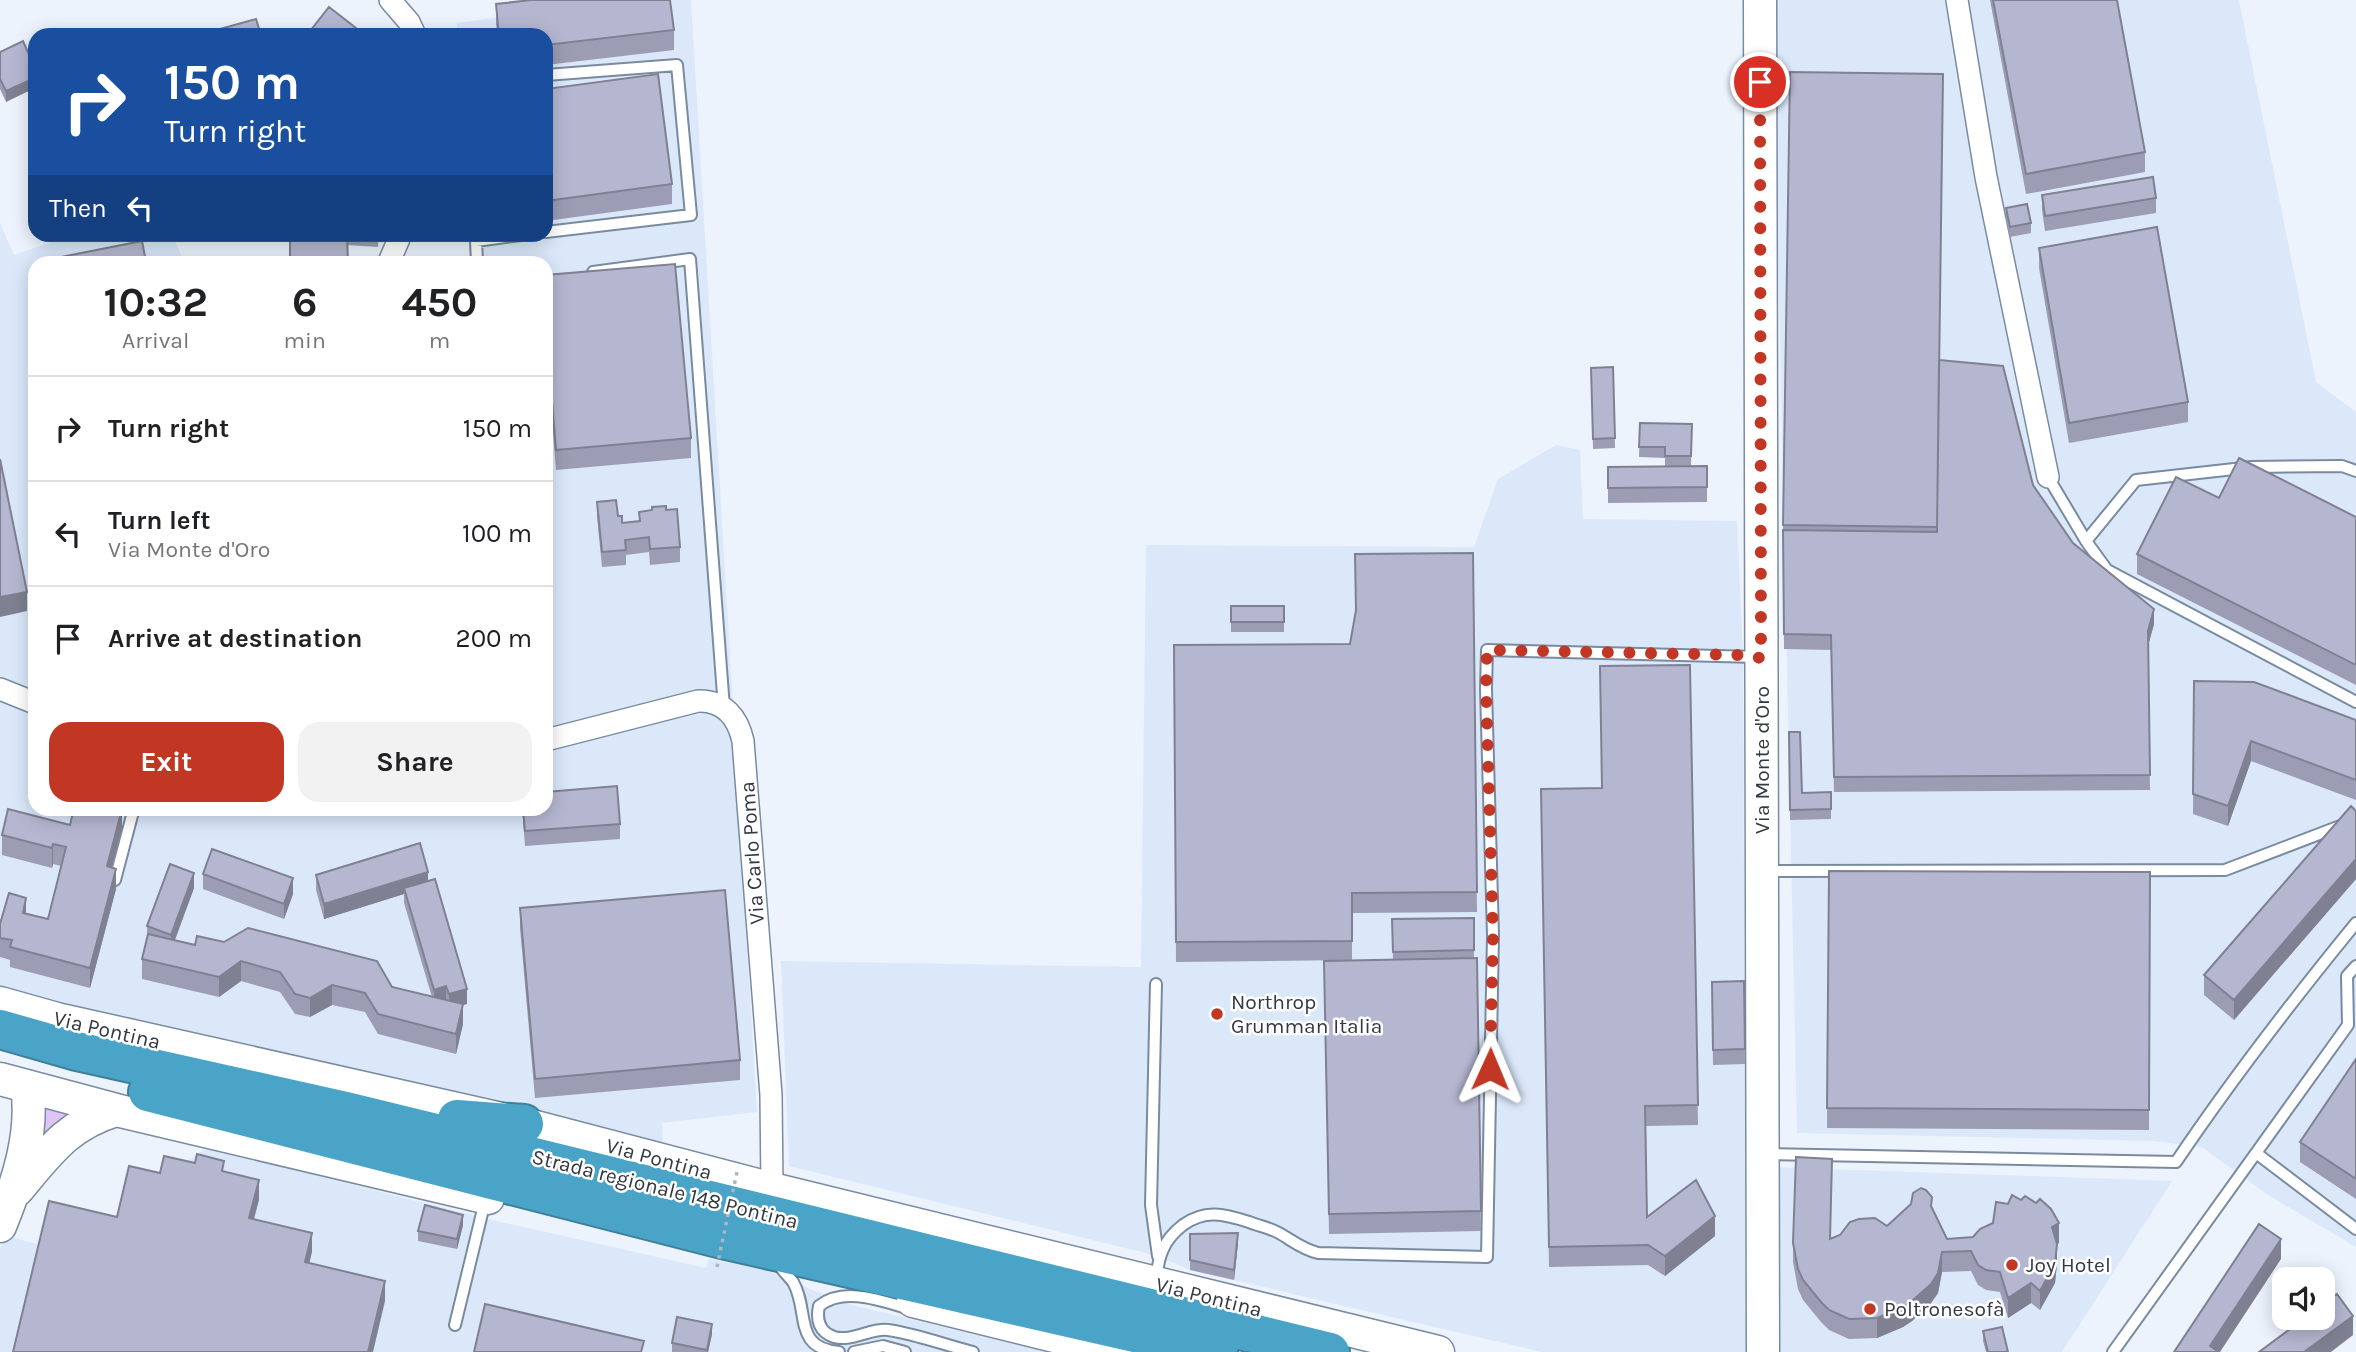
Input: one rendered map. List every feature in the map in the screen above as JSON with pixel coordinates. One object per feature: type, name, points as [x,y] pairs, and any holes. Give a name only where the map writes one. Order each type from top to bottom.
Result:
[{"type":"highway","name":"Strada regionale 148 Pontina","points":[[0,1030],[77,1051],[346,1111],[1330,1352]]},
{"type":"highway","name":"Strada regionale 148 Pontina","points":[[0,1054],[722,1239],[1218,1352]]},
{"type":"highway","points":[[346,1111],[524,1124]]},
{"type":"street","points":[[390,0],[412,28]]},
{"type":"street","name":"Via Monte d'Oro","points":[[1760,0],[1763,1352]]},
{"type":"street","points":[[1957,0],[1986,177],[2048,477]]},
{"type":"street","points":[[0,689],[28,700]]},
{"type":"street","points":[[553,738],[691,702],[705,701],[724,708]]},
{"type":"street","name":"Via Carlo Poma","points":[[724,708],[737,723],[743,741],[771,1096],[772,1189]]},
{"type":"street","name":"Via Pontina","points":[[0,1003],[57,1019],[524,1124],[772,1189],[1157,1270],[1438,1352]]},
{"type":"street","points":[[13,1083],[1119,1352]]},
{"type":"street","points":[[0,1226],[12,1196],[29,1129],[30,1109],[13,1083]]},
{"type":"street","points":[[12,1196],[67,1134],[91,1118],[116,1110]]},
{"type":"lane","points":[[553,74],[677,65],[691,215],[553,231]]},
{"type":"lane","points":[[575,274],[690,259],[724,708]]},
{"type":"lane","points":[[2086,541],[2136,480],[2252,467],[2342,466],[2356,471]]},
{"type":"lane","points":[[2048,477],[2086,541],[2107,570],[2356,702]]},
{"type":"lane","points":[[1157,1270],[1178,1229],[1193,1218],[1212,1213],[1268,1229],[1300,1247],[1318,1253],[1487,1256],[1493,935],[1487,650],[1743,655],[1761,658]]},
{"type":"lane","points":[[115,880],[132,816]]},
{"type":"lane","points":[[1762,871],[2225,870],[2356,820]]},
{"type":"lane","points":[[1763,1154],[2176,1162],[2279,1018],[2356,923]]},
{"type":"lane","points":[[2113,1352],[2348,1025],[2347,976],[2356,966]]},
{"type":"lane","points":[[1156,984],[1151,1205],[1157,1270]]},
{"type":"lane","points":[[2256,1153],[2356,1229]]},
{"type":"lane","points":[[455,1325],[486,1198]]},
{"type":"lane","points":[[782,1269],[793,1283],[802,1320],[813,1343],[828,1351],[839,1352]]},
{"type":"lane","points":[[959,1313],[925,1313],[875,1299],[844,1295],[826,1300],[819,1306],[817,1314],[823,1331],[835,1337],[847,1338],[887,1330],[973,1352]]},
{"type":"lane","points":[[854,1352],[883,1346],[905,1352]]},
{"type":"path","points":[[717,1267],[738,1167]]},
{"type":"shaded area","points":[[619,0],[691,0],[757,1112],[662,1123],[663,1148],[0,988],[0,223],[14,255],[52,242],[175,242],[181,256],[28,256],[28,816],[553,816],[553,256],[477,256],[476,242],[553,242],[553,28],[457,28],[457,23]]},
{"type":"shaded area","points":[[1770,0],[2239,0],[2316,382],[2356,412],[2356,1247],[2265,1193],[2202,1147],[2154,1141],[1797,1133],[1775,105]]},
{"type":"shaded area","points":[[1556,445],[1580,450],[1583,519],[1737,521],[1743,655],[1746,1352],[1542,1352],[1190,1270],[1158,1256],[789,1166],[781,961],[1141,967],[1146,545],[1474,547],[1498,479]]},
{"type":"shaded area","points":[[46,1105],[72,1112],[28,1156]]},
{"type":"shaded area","points":[[207,1148],[488,1219],[706,1268],[709,1259],[765,1270],[844,1303],[1047,1352],[0,1352],[0,1249],[5,1236],[43,1245],[116,1236],[164,1176]]},
{"type":"shaded area","points":[[1773,1167],[2172,1181],[2062,1352],[1773,1352]]},
{"type":"building","points":[[531,0],[670,0],[674,30],[553,44],[553,28],[498,28],[496,4]]},
{"type":"building","points":[[1993,0],[2117,0],[2145,152],[2026,174]]},
{"type":"building","points":[[329,7],[356,28],[312,28]]},
{"type":"building","points":[[256,19],[259,28],[224,28]]},
{"type":"building","points":[[23,41],[28,52],[28,81],[6,91],[0,79],[0,52]]},
{"type":"building","points":[[1790,72],[1943,74],[1937,527],[1783,525]]},
{"type":"building","points":[[658,74],[672,184],[553,200],[553,88]]},
{"type":"building","points":[[2153,177],[2156,198],[2045,216],[2042,195]]},
{"type":"building","points":[[2027,204],[2031,223],[2010,227],[2006,208]]},
{"type":"building","points":[[2157,227],[2188,402],[2069,423],[2039,248]]},
{"type":"building","points":[[142,242],[145,256],[66,256]]},
{"type":"building","points":[[290,242],[347,242],[348,256],[290,256]]},
{"type":"building","points":[[675,264],[691,438],[556,450],[553,413],[553,274]]},
{"type":"building","points":[[1939,360],[2003,366],[2033,485],[2073,543],[2154,609],[2148,631],[2150,775],[1834,777],[1831,635],[1784,634],[1783,530],[1937,532]]},
{"type":"building","points":[[1613,367],[1615,438],[1593,439],[1591,368]]},
{"type":"building","points":[[1640,423],[1692,424],[1691,456],[1665,456],[1665,447],[1639,447]]},
{"type":"building","points":[[2239,458],[2356,517],[2356,665],[2137,554],[2176,477],[2219,498]]},
{"type":"building","points":[[0,459],[27,592],[0,597]]},
{"type":"building","points":[[1707,466],[1707,487],[1608,488],[1608,467]]},
{"type":"building","points":[[616,500],[618,516],[622,516],[622,523],[640,521],[639,512],[652,510],[652,507],[666,506],[666,510],[677,509],[680,547],[650,549],[649,537],[625,540],[626,550],[602,552],[597,502]]},
{"type":"building","points":[[1473,553],[1477,892],[1352,893],[1352,941],[1176,942],[1174,645],[1350,644],[1356,610],[1355,554]]},
{"type":"building","points":[[1231,606],[1284,606],[1284,622],[1231,622]]},
{"type":"building","points":[[1690,665],[1698,1105],[1645,1106],[1647,1217],[1696,1180],[1715,1216],[1665,1256],[1648,1245],[1549,1247],[1541,789],[1602,788],[1600,666]]},
{"type":"building","points":[[2194,681],[2254,682],[2356,720],[2356,780],[2251,741],[2228,806],[2193,794]]},
{"type":"building","points":[[1789,732],[1800,732],[1802,793],[1831,792],[1831,809],[1790,810]]},
{"type":"building","points":[[617,786],[620,824],[525,831],[524,816],[553,816],[553,791]]},
{"type":"building","points":[[2351,806],[2356,811],[2356,859],[2234,1000],[2204,975]]},
{"type":"building","points":[[8,809],[70,825],[72,816],[120,816],[107,866],[116,869],[90,968],[10,947],[12,940],[0,938],[0,924],[9,893],[26,898],[23,913],[48,919],[66,847],[53,844],[52,848],[2,835]]},
{"type":"building","points":[[420,843],[428,872],[324,904],[316,875]]},
{"type":"building","points":[[212,849],[293,878],[284,904],[203,874]]},
{"type":"building","points":[[170,864],[194,873],[171,935],[147,926]]},
{"type":"building","points":[[1829,871],[2150,872],[2149,1110],[1827,1108]]},
{"type":"building","points":[[435,879],[467,989],[449,994],[446,986],[434,990],[404,888]]},
{"type":"building","points":[[725,890],[740,1060],[535,1079],[520,908]]},
{"type":"building","points":[[1474,918],[1474,950],[1393,952],[1392,919]]},
{"type":"building","points":[[248,928],[377,961],[392,987],[463,1004],[456,1034],[378,1014],[365,993],[332,985],[310,998],[295,994],[280,972],[241,961],[219,977],[142,959],[148,934],[195,945],[197,936],[224,942]]},
{"type":"building","points":[[1477,958],[1481,1211],[1329,1214],[1324,961]]},
{"type":"building","points":[[1744,981],[1745,1049],[1713,1050],[1712,982]]},
{"type":"building","points":[[2356,1059],[2356,1179],[2300,1142]]},
{"type":"building","points":[[197,1154],[224,1161],[222,1171],[259,1180],[249,1218],[312,1233],[305,1262],[385,1281],[368,1352],[13,1352],[49,1201],[117,1217],[129,1166],[160,1173],[164,1156],[195,1163]]},
{"type":"building","points":[[1796,1157],[1832,1159],[1830,1239],[1840,1235],[1850,1222],[1859,1219],[1875,1218],[1887,1226],[1911,1204],[1913,1193],[1921,1188],[1932,1197],[1931,1206],[1947,1239],[1973,1237],[1980,1229],[1993,1223],[1996,1202],[2008,1204],[2012,1195],[2021,1200],[2025,1196],[2036,1203],[2040,1199],[2051,1209],[2059,1223],[2052,1227],[2057,1244],[2055,1263],[2040,1291],[2031,1283],[2008,1298],[2000,1272],[1986,1270],[1978,1265],[1971,1251],[1942,1252],[1938,1273],[1931,1284],[1912,1301],[1877,1318],[1849,1319],[1829,1310],[1803,1280],[1798,1269],[1793,1243]]},
{"type":"building","points":[[425,1205],[463,1215],[457,1239],[418,1231]]},
{"type":"building","points":[[2259,1224],[2281,1239],[2210,1346],[2219,1352],[2174,1352]]},
{"type":"building","points":[[1238,1233],[1234,1270],[1190,1260],[1190,1234]]},
{"type":"building","points":[[2337,1294],[2353,1316],[2335,1329]]},
{"type":"building","points":[[485,1304],[644,1341],[641,1352],[474,1352]]},
{"type":"building","points":[[677,1317],[712,1324],[707,1350],[672,1343]]},
{"type":"building","points":[[2002,1327],[2008,1352],[1988,1352],[1983,1331]]},
{"type":"building","points":[[2289,1330],[2334,1330],[2304,1352],[2259,1352]]},
{"type":"place","name":"Northrop Grumman Italia","points":[[1217,1014]]},
{"type":"place","name":"Joy Hotel","points":[[2012,1265]]},
{"type":"place","name":"Poltronesofà","points":[[1870,1309]]},
{"type":"route","points":[[1490,1069],[1493,935],[1487,650],[1743,655],[1761,658],[1760,82]]}]
